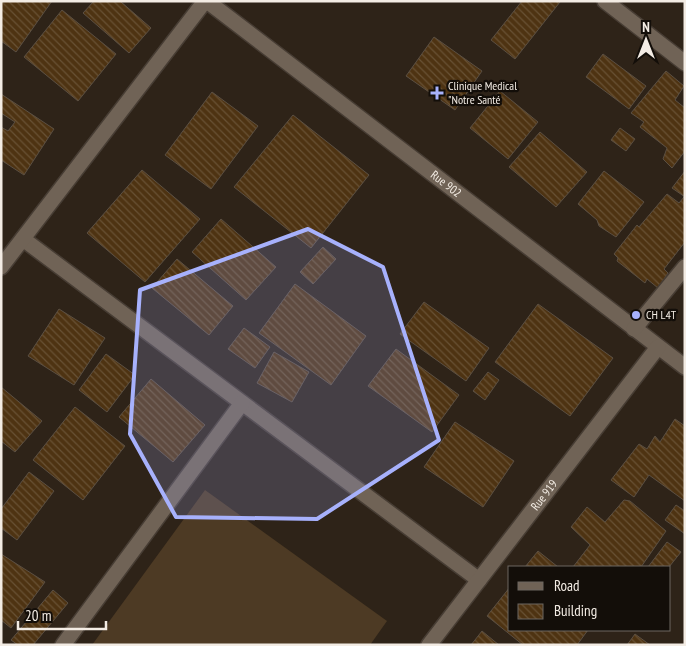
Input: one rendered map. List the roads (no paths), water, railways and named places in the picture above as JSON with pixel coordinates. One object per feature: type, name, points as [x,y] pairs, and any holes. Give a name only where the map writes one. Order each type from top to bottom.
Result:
[{"type":"street","points":[[1,267],[206,1]]},
{"type":"street","name":"Rue 902","points":[[206,1],[685,367]]},
{"type":"street","points":[[605,1],[685,63]]},
{"type":"street","points":[[23,239],[479,580]]},
{"type":"street","points":[[634,329],[685,267]]},
{"type":"street","name":"Rue 919","points":[[429,645],[658,347]]},
{"type":"street","points":[[63,645],[242,404]]},
{"type":"place","name":"Clinique Medical \"Notre Santé","points":[[437,93]]},
{"type":"place","name":"CH L4T","points":[[636,315]]}]
